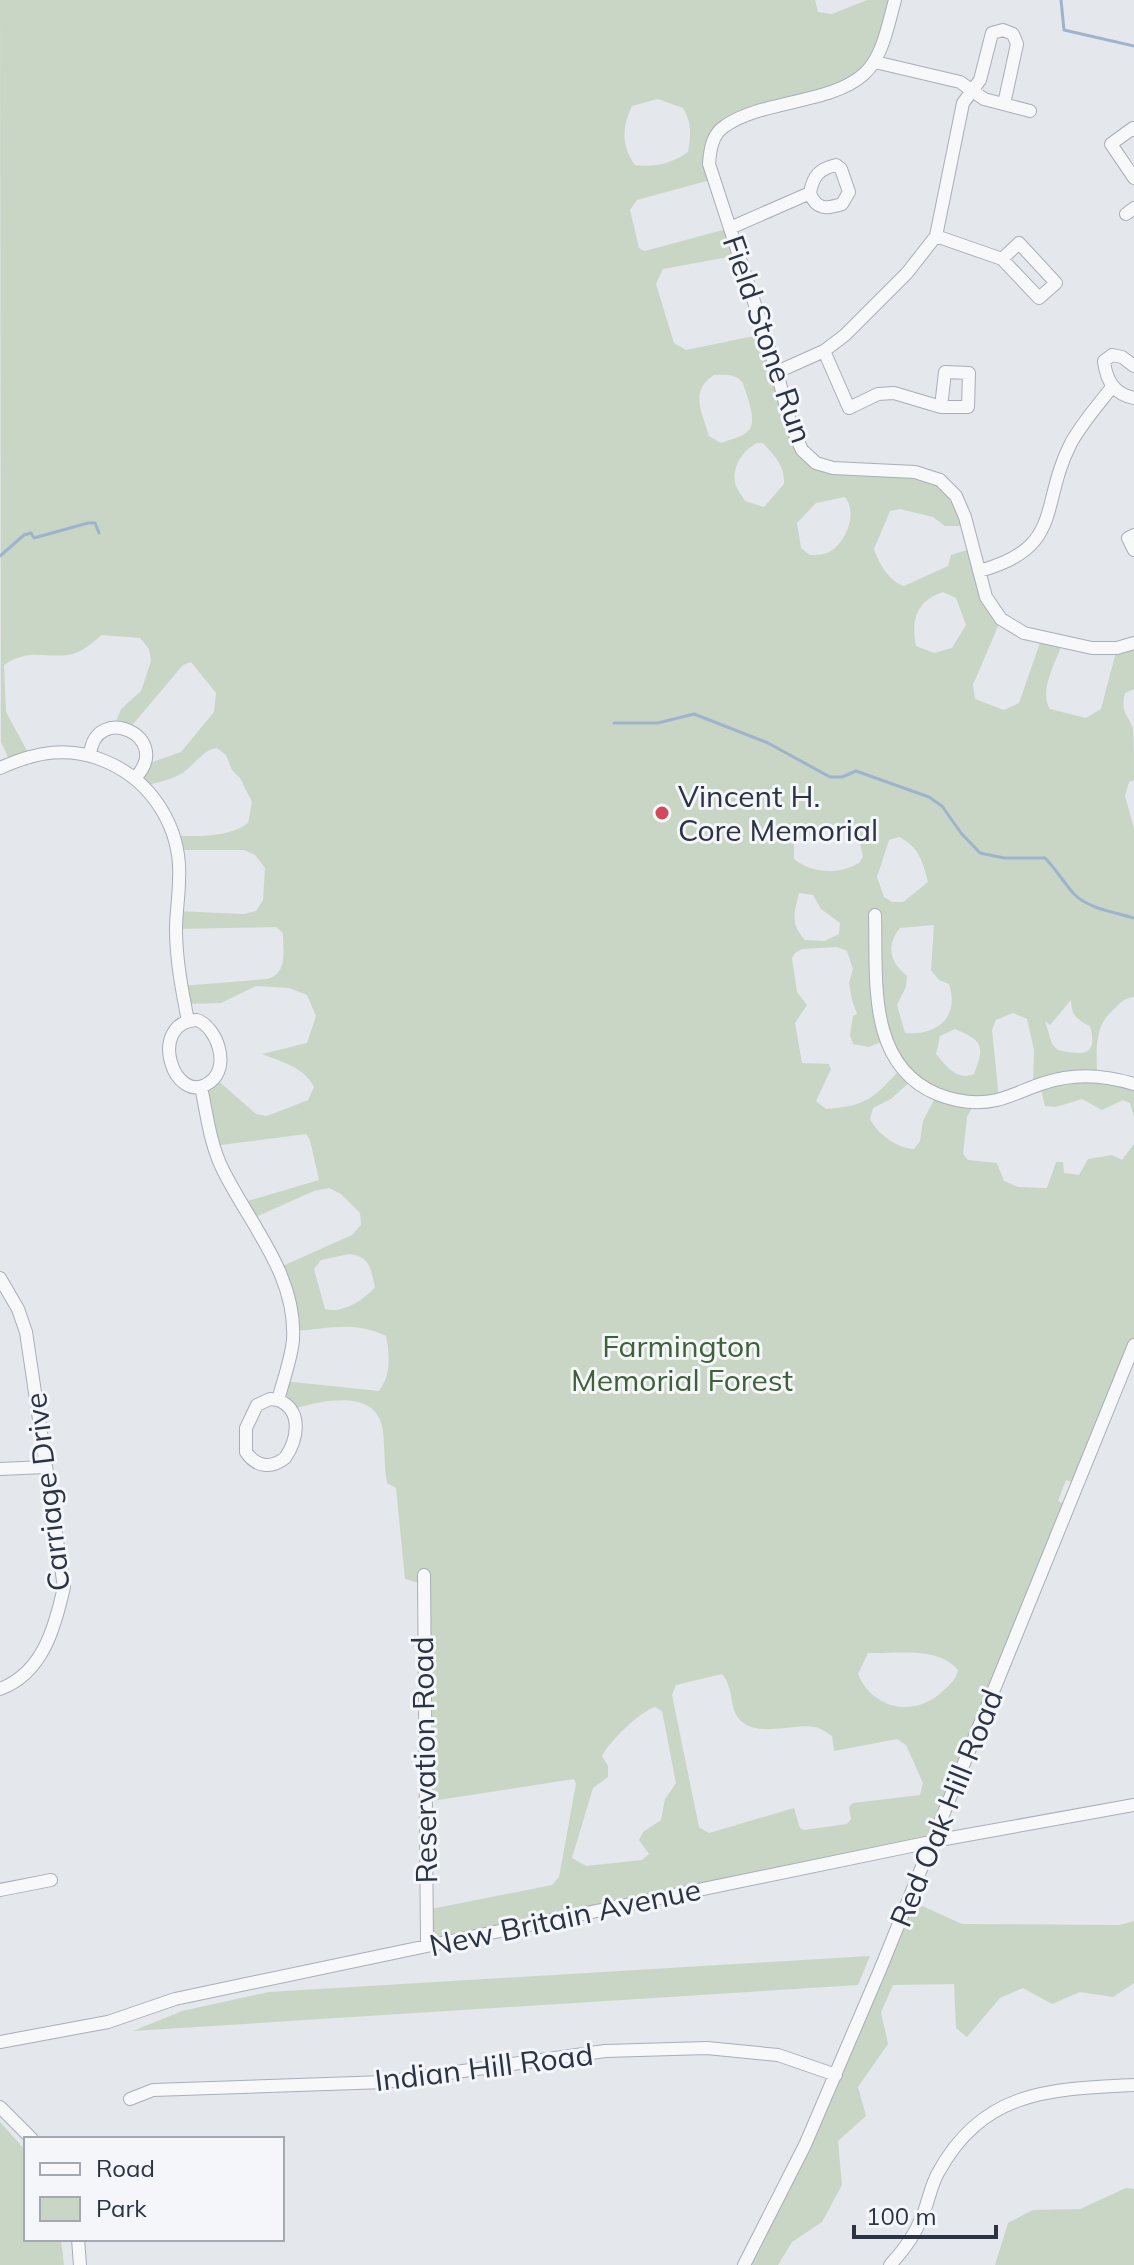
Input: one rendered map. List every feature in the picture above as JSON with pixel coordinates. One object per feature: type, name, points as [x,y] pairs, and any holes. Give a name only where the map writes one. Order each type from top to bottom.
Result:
[{"type":"street","points":[[895,0],[875,62],[960,82],[984,99],[1030,111]]},
{"type":"street","points":[[777,372],[824,351],[845,335],[907,273],[936,236],[963,103],[980,80],[992,33],[1003,30],[1013,34],[1017,44],[1004,104]]},
{"type":"street","name":"Field Stone Run","points":[[875,62],[863,75],[845,86],[742,118],[723,127],[711,145],[709,164],[777,372],[791,426],[802,450],[816,463],[833,468],[915,472],[940,480],[956,496],[965,517],[986,597],[1001,619],[1024,633],[1092,648],[1117,648],[1134,643]]},
{"type":"street","points":[[1134,130],[1111,144],[1134,178]]},
{"type":"street","points":[[730,228],[810,193]]},
{"type":"street","points":[[936,236],[1002,259],[1039,298],[1056,283],[1019,243],[1002,259]]},
{"type":"street","points":[[824,351],[849,408],[878,394],[894,393],[941,407]]},
{"type":"street","points":[[1134,366],[1122,357],[1112,355],[1104,361],[1105,375],[1112,387],[1134,398]]},
{"type":"street","points":[[979,571],[1007,564],[1038,536],[1048,518],[1058,475],[1071,443],[1112,387]]},
{"type":"street","points":[[1134,535],[1128,538],[1134,550]]},
{"type":"street","points":[[90,755],[92,743],[105,730],[114,727],[133,731],[140,738],[146,756],[135,778]]},
{"type":"street","points":[[0,768],[40,754],[69,752],[90,755],[118,767],[151,794],[164,813],[177,850],[176,948],[188,1021]]},
{"type":"street","points":[[875,915],[877,1001],[881,1028],[891,1052],[907,1074],[925,1089],[951,1099],[974,1103],[1077,1077],[1106,1076],[1134,1084]]},
{"type":"street","points":[[188,1021],[204,1023],[211,1028],[217,1044],[219,1071],[209,1084],[201,1087],[180,1081],[171,1060],[172,1034],[181,1023],[188,1021]]},
{"type":"street","points":[[201,1087],[218,1158],[275,1261],[293,1314],[293,1343],[278,1400]]},
{"type":"street","name":"Carriage Drive","points":[[0,1278],[18,1309],[26,1332],[64,1587],[55,1628],[33,1666],[0,1689]]},
{"type":"street","name":"Red Oak Hill Road","points":[[748,2264],[836,2075],[934,1842],[1134,1345]]},
{"type":"street","points":[[278,1400],[286,1403],[295,1416],[295,1433],[285,1458],[271,1466],[263,1465],[246,1452],[246,1428],[257,1405],[263,1401],[278,1400]]},
{"type":"street","points":[[0,1469],[45,1467]]},
{"type":"street","name":"Reservation Road","points":[[424,1575],[427,1946]]},
{"type":"street","name":"New Britain Avenue","points":[[0,2042],[108,2022],[175,1999],[427,1946],[934,1842],[1134,1805]]},
{"type":"street","points":[[0,1890],[51,1880]]},
{"type":"street","name":"Indian Hill Road","points":[[130,2099],[153,2090],[385,2082],[605,2051],[707,2048],[778,2055],[836,2075]]},
{"type":"street","points":[[890,2265],[907,2246],[921,2220],[938,2174],[964,2137],[991,2112],[1023,2097],[1072,2087],[1134,2085]]},
{"type":"street","points":[[0,2107],[30,2137]]},
{"type":"street","points":[[78,2241],[80,2265]]},
{"type":"green space","name":"Farmington Memorial Forest","points":[[0,0],[815,0],[818,12],[832,14],[867,0],[895,0],[863,75],[742,118],[711,145],[714,179],[637,200],[630,210],[639,248],[645,251],[730,228],[739,255],[663,269],[656,284],[674,343],[686,350],[764,334],[791,426],[815,463],[940,480],[968,526],[945,526],[933,517],[900,509],[890,511],[874,549],[885,571],[904,586],[948,566],[951,555],[973,548],[1001,619],[973,685],[975,699],[1004,710],[1019,703],[1042,637],[1063,641],[1047,685],[1050,709],[1086,718],[1101,709],[1117,648],[1134,643],[1134,689],[1125,693],[1123,705],[1134,740],[1134,780],[1129,782],[1125,796],[1134,828],[1134,997],[1120,1003],[1102,1024],[1098,1040],[1097,1076],[1134,1084],[1134,1117],[1130,1103],[1123,1100],[1102,1110],[1082,1099],[1056,1107],[1045,1106],[1040,1085],[1033,1087],[1034,1050],[1027,1019],[1013,1013],[996,1020],[992,1030],[999,1099],[974,1104],[967,1117],[963,1154],[968,1160],[997,1163],[1004,1181],[1018,1187],[1047,1188],[1056,1162],[1063,1162],[1064,1173],[1079,1175],[1088,1159],[1112,1155],[1122,1160],[1134,1144],[1134,1345],[1077,1484],[1066,1480],[1058,1501],[1069,1506],[934,1842],[427,1946],[426,1910],[552,1885],[559,1877],[576,1784],[574,1779],[425,1802],[423,1584],[405,1579],[396,1488],[387,1483],[379,1417],[360,1402],[332,1401],[292,1409],[286,1403],[283,1381],[379,1391],[388,1372],[388,1350],[386,1336],[362,1328],[293,1331],[278,1268],[352,1235],[361,1225],[360,1213],[341,1194],[329,1188],[314,1191],[251,1219],[241,1203],[319,1180],[306,1134],[213,1146],[201,1087],[215,1078],[256,1114],[266,1116],[308,1100],[314,1087],[310,1080],[292,1066],[262,1054],[307,1043],[316,1016],[307,995],[289,988],[256,986],[221,1003],[185,1004],[181,986],[267,979],[278,972],[283,961],[283,933],[276,927],[176,929],[176,911],[244,914],[256,911],[263,900],[265,868],[255,855],[244,850],[177,850],[174,836],[222,834],[248,823],[252,802],[226,755],[217,748],[212,749],[179,775],[144,786],[135,778],[144,765],[181,752],[214,712],[216,693],[191,662],[183,665],[128,730],[114,727],[121,709],[141,691],[151,661],[149,649],[140,638],[102,635],[73,654],[29,655],[4,665],[6,712],[30,756],[11,764],[1,742]],"holes":[[[658,99],[683,108],[690,130],[688,152],[663,164],[635,165],[625,144],[626,121],[632,106]],[[714,375],[737,378],[743,383],[751,409],[750,429],[721,443],[709,436],[700,395],[706,381]],[[757,443],[763,443],[781,466],[784,484],[764,507],[745,501],[736,485],[735,471],[743,454]],[[845,497],[850,519],[845,535],[835,548],[810,555],[801,548],[797,523],[816,503]],[[943,592],[956,598],[966,625],[952,648],[934,653],[916,646],[914,628],[921,606]],[[838,826],[857,831],[863,856],[860,862],[836,871],[818,870],[794,859],[794,841]],[[899,837],[919,855],[928,882],[903,902],[892,902],[884,897],[877,877],[889,840]],[[799,893],[813,895],[821,909],[840,923],[839,934],[825,941],[805,940],[795,923]],[[934,925],[931,970],[939,980],[949,984],[952,996],[948,1015],[936,1028],[905,1033],[897,1005],[906,987],[907,976],[893,959],[893,941],[900,928]],[[837,947],[847,951],[853,969],[849,983],[857,1014],[853,1016],[850,1035],[853,1044],[869,1047],[886,1040],[902,1067],[870,1098],[852,1105],[826,1109],[816,1101],[831,1069],[829,1064],[802,1063],[795,1023],[807,1005],[797,992],[792,958],[802,949]],[[1071,1000],[1076,1016],[1090,1026],[1090,1049],[1074,1053],[1058,1050],[1052,1044],[1045,1021],[1050,1025]],[[955,1029],[976,1041],[980,1056],[974,1074],[962,1076],[936,1054],[940,1036]],[[913,1079],[937,1094],[923,1121],[920,1141],[914,1149],[894,1143],[870,1119],[873,1108],[891,1099]],[[349,1254],[366,1261],[375,1287],[352,1305],[338,1310],[325,1309],[314,1269],[321,1260]],[[868,1653],[928,1654],[950,1662],[958,1670],[943,1691],[920,1705],[908,1707],[884,1702],[874,1696],[858,1674]],[[722,1674],[734,1710],[747,1725],[766,1729],[817,1728],[832,1736],[834,1751],[897,1739],[906,1745],[923,1783],[920,1795],[853,1803],[849,1807],[851,1819],[847,1824],[804,1830],[800,1828],[794,1808],[709,1833],[699,1827],[672,1695],[676,1685]],[[655,1707],[662,1711],[676,1783],[665,1799],[661,1820],[643,1832],[639,1840],[649,1854],[642,1860],[586,1866],[572,1858],[593,1788],[608,1777],[608,1766],[602,1756],[633,1721]]]},
{"type":"green space","points":[[909,1900],[962,1924],[1120,1925],[1134,1921],[1134,1983],[1113,1997],[1080,1992],[1052,2004],[1023,1988],[1000,1998],[967,2037],[956,2028],[954,1984],[893,1985],[881,2012],[888,2044],[858,2087],[866,2116],[838,2141],[842,2185],[822,2222],[792,2242],[778,2265],[753,2265],[747,2261]]},
{"type":"green space","points":[[870,1956],[858,1985],[133,2031],[182,2011],[269,1992]]},
{"type":"green space","points":[[0,2122],[24,2149],[24,2241],[61,2241],[64,2265],[0,2265]]},
{"type":"green space","points":[[1126,2188],[1134,2189],[1134,2265],[995,2265],[1008,2223],[1033,2210],[1080,2209]]},
{"type":"waterway","points":[[1061,0],[1064,30],[1134,46]]},
{"type":"waterway","points":[[0,556],[24,535],[31,533],[34,538],[88,523],[95,523],[99,533]]},
{"type":"waterway","points":[[614,723],[658,723],[694,714],[768,743],[830,777],[842,777],[856,771],[929,797],[942,806],[980,853],[1004,858],[1045,858],[1080,899],[1134,918]]},
{"type":"place","name":"Vincent H. Core Memorial","points":[[662,813]]}]
